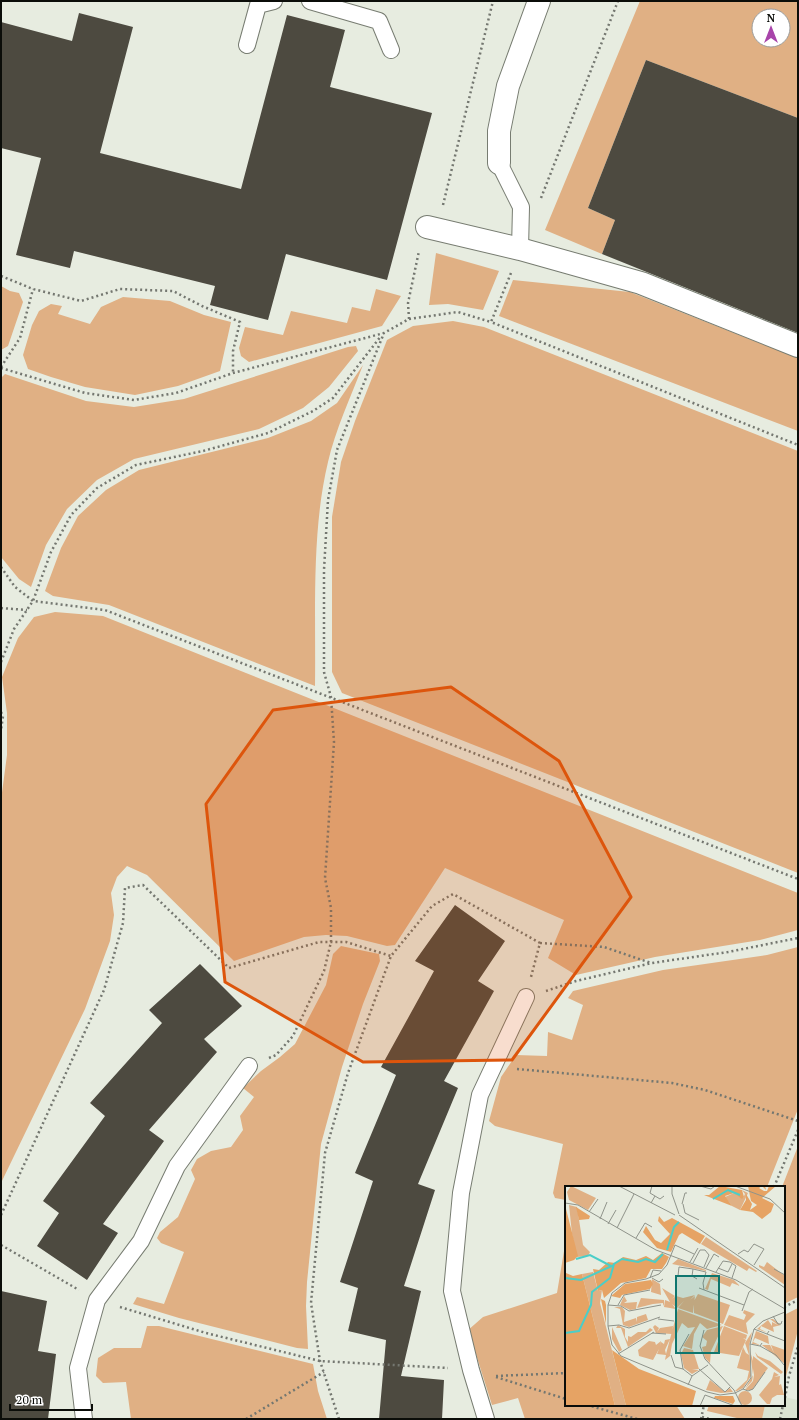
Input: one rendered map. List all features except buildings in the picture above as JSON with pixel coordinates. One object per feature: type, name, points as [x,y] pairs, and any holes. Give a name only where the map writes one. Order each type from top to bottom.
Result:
[{"type":"street","points":[[499,163],[499,131],[508,86],[539,1]]},
{"type":"street","points":[[427,227],[520,249],[641,283],[798,346]]},
{"type":"lane","points":[[247,45],[258,5],[274,1]]},
{"type":"lane","points":[[310,1],[379,21],[391,50]]},
{"type":"lane","points":[[499,163],[521,207],[520,249]]},
{"type":"lane","points":[[486,1419],[471,1370],[452,1290],[461,1193],[480,1095],[526,997]]},
{"type":"lane","points":[[84,1419],[78,1368],[97,1300],[142,1241],[177,1166],[249,1066]]},
{"type":"path","points":[[409,319],[408,303],[420,246],[427,227],[439,214],[442,207],[493,1]]},
{"type":"path","points":[[1,276],[34,289],[80,300],[120,289],[173,291],[202,306],[240,322],[233,351],[233,373]]},
{"type":"path","points":[[34,289],[20,338],[1,367],[85,393],[134,400],[176,393],[233,373],[384,333],[409,319],[458,312],[491,322]]},
{"type":"path","points":[[1,662],[14,629],[33,601],[51,552],[68,521],[97,488],[136,465],[203,451],[268,433],[313,411],[333,398],[384,333]]},
{"type":"path","points":[[249,1066],[276,1055],[293,1036],[324,970],[331,942],[331,908],[325,878],[334,742],[331,697],[324,672],[324,570],[328,500],[337,450],[384,333]]},
{"type":"path","points":[[1,567],[15,587],[33,601],[105,610],[798,879]]},
{"type":"path","points":[[1,608],[27,610]]},
{"type":"path","points":[[1,712],[3,716],[1,730]]},
{"type":"path","points":[[1,1215],[104,990],[123,923],[125,888],[143,885],[229,968],[319,942],[346,942],[391,956]]},
{"type":"path","points":[[339,1419],[320,1361],[311,1303],[325,1153],[348,1073],[391,956],[432,906],[453,894],[540,943],[604,947],[652,963]]},
{"type":"path","points":[[526,997],[576,981],[652,963],[728,952],[798,938]]},
{"type":"path","points":[[526,997],[540,943]]},
{"type":"path","points":[[492,1067],[672,1083],[705,1090],[798,1121]]},
{"type":"path","points":[[774,1186],[798,1130]]},
{"type":"path","points":[[1,1245],[97,1300],[206,1333],[320,1361],[471,1370]]},
{"type":"path","points":[[785,1306],[798,1300]]},
{"type":"path","points":[[785,1398],[789,1376],[798,1346]]},
{"type":"path","points":[[246,1419],[324,1372]]},
{"type":"path","points":[[565,1373],[493,1376],[565,1398]]},
{"type":"path","points":[[591,1406],[637,1419]]},
{"type":"path","points":[[704,1406],[701,1418],[710,1419]]},
{"type":"path","points":[[780,1419],[783,1406]]},
{"type":"highlighted area","points":[[451,687],[559,761],[631,897],[512,1060],[363,1062],[225,982],[206,804],[273,710]]},
{"type":"shaded area","points":[[640,1],[798,1],[798,118],[646,60],[588,208],[615,220],[602,254],[545,230]]},
{"type":"shaded area","points":[[436,253],[499,271],[483,310],[448,304],[429,305]]},
{"type":"shaded area","points":[[513,280],[630,292],[798,358],[798,431],[499,316]]},
{"type":"shaded area","points":[[1,286],[10,291],[19,293],[23,302],[8,346],[1,350]]},
{"type":"shaded area","points":[[376,289],[401,296],[382,326],[249,362],[241,356],[239,348],[245,327],[283,335],[291,311],[347,323],[352,307],[370,311]]},
{"type":"shaded area","points":[[123,297],[170,301],[204,315],[231,322],[220,371],[178,386],[135,395],[85,387],[28,369],[23,355],[32,325],[39,311],[51,304],[62,306],[58,314],[90,324],[101,307]]},
{"type":"shaded area","points":[[453,321],[484,327],[798,451],[798,873],[342,693],[332,672],[332,517],[341,462],[355,421],[387,340],[413,326]]},
{"type":"shaded area","points":[[356,346],[358,351],[329,387],[303,408],[259,429],[134,459],[97,480],[67,509],[46,545],[31,587],[19,579],[1,557],[1,378],[5,374],[86,401],[134,407],[184,399],[348,347]]},
{"type":"shaded area","points":[[363,365],[335,438],[328,462],[323,489],[317,545],[315,686],[109,605],[53,596],[45,591],[61,548],[78,516],[106,490],[139,470],[268,438],[311,421],[337,403]]},
{"type":"shaded area","points":[[55,612],[103,616],[798,893],[798,930],[760,940],[655,957],[576,975],[548,958],[564,920],[445,868],[395,945],[387,946],[347,936],[326,935],[304,937],[234,961],[147,875],[127,866],[117,877],[111,893],[114,915],[110,941],[85,1009],[1,1183],[1,800],[7,755],[7,713],[2,677],[18,638],[34,617]]},
{"type":"shaded area","points":[[341,946],[379,954],[380,961],[363,1004],[342,1067],[321,1144],[307,1282],[306,1306],[308,1349],[297,1348],[179,1318],[133,1304],[137,1297],[164,1304],[184,1252],[161,1243],[157,1238],[160,1232],[178,1217],[195,1179],[191,1170],[197,1159],[211,1151],[231,1147],[243,1130],[240,1116],[254,1097],[243,1088],[261,1071],[295,1044],[326,985],[333,954]]},
{"type":"shaded area","points":[[798,947],[798,1109],[767,1186],[565,1186],[565,1200],[555,1198],[553,1193],[563,1144],[495,1126],[489,1121],[501,1077],[516,1055],[547,1056],[548,1032],[572,1040],[583,1005],[568,998],[573,991],[663,970],[767,955]]},
{"type":"shaded area","points":[[798,1146],[798,1297],[785,1304],[785,1186],[782,1186]]},
{"type":"shaded area","points":[[565,1245],[565,1406],[677,1406],[685,1419],[525,1419],[518,1398],[492,1405],[467,1331],[483,1317],[557,1293]]},
{"type":"shaded area","points":[[798,1308],[798,1330],[785,1380],[785,1314]]},
{"type":"shaded area","points":[[147,1326],[159,1326],[313,1364],[318,1391],[327,1419],[131,1419],[126,1382],[103,1383],[96,1376],[98,1358],[114,1348],[141,1348]]},
{"type":"shaded area","points":[[785,1397],[798,1400],[798,1419],[762,1419],[765,1406],[785,1406]]},
{"type":"shaded area","points":[[709,1406],[765,1406],[762,1419],[741,1419],[707,1411]]}]
